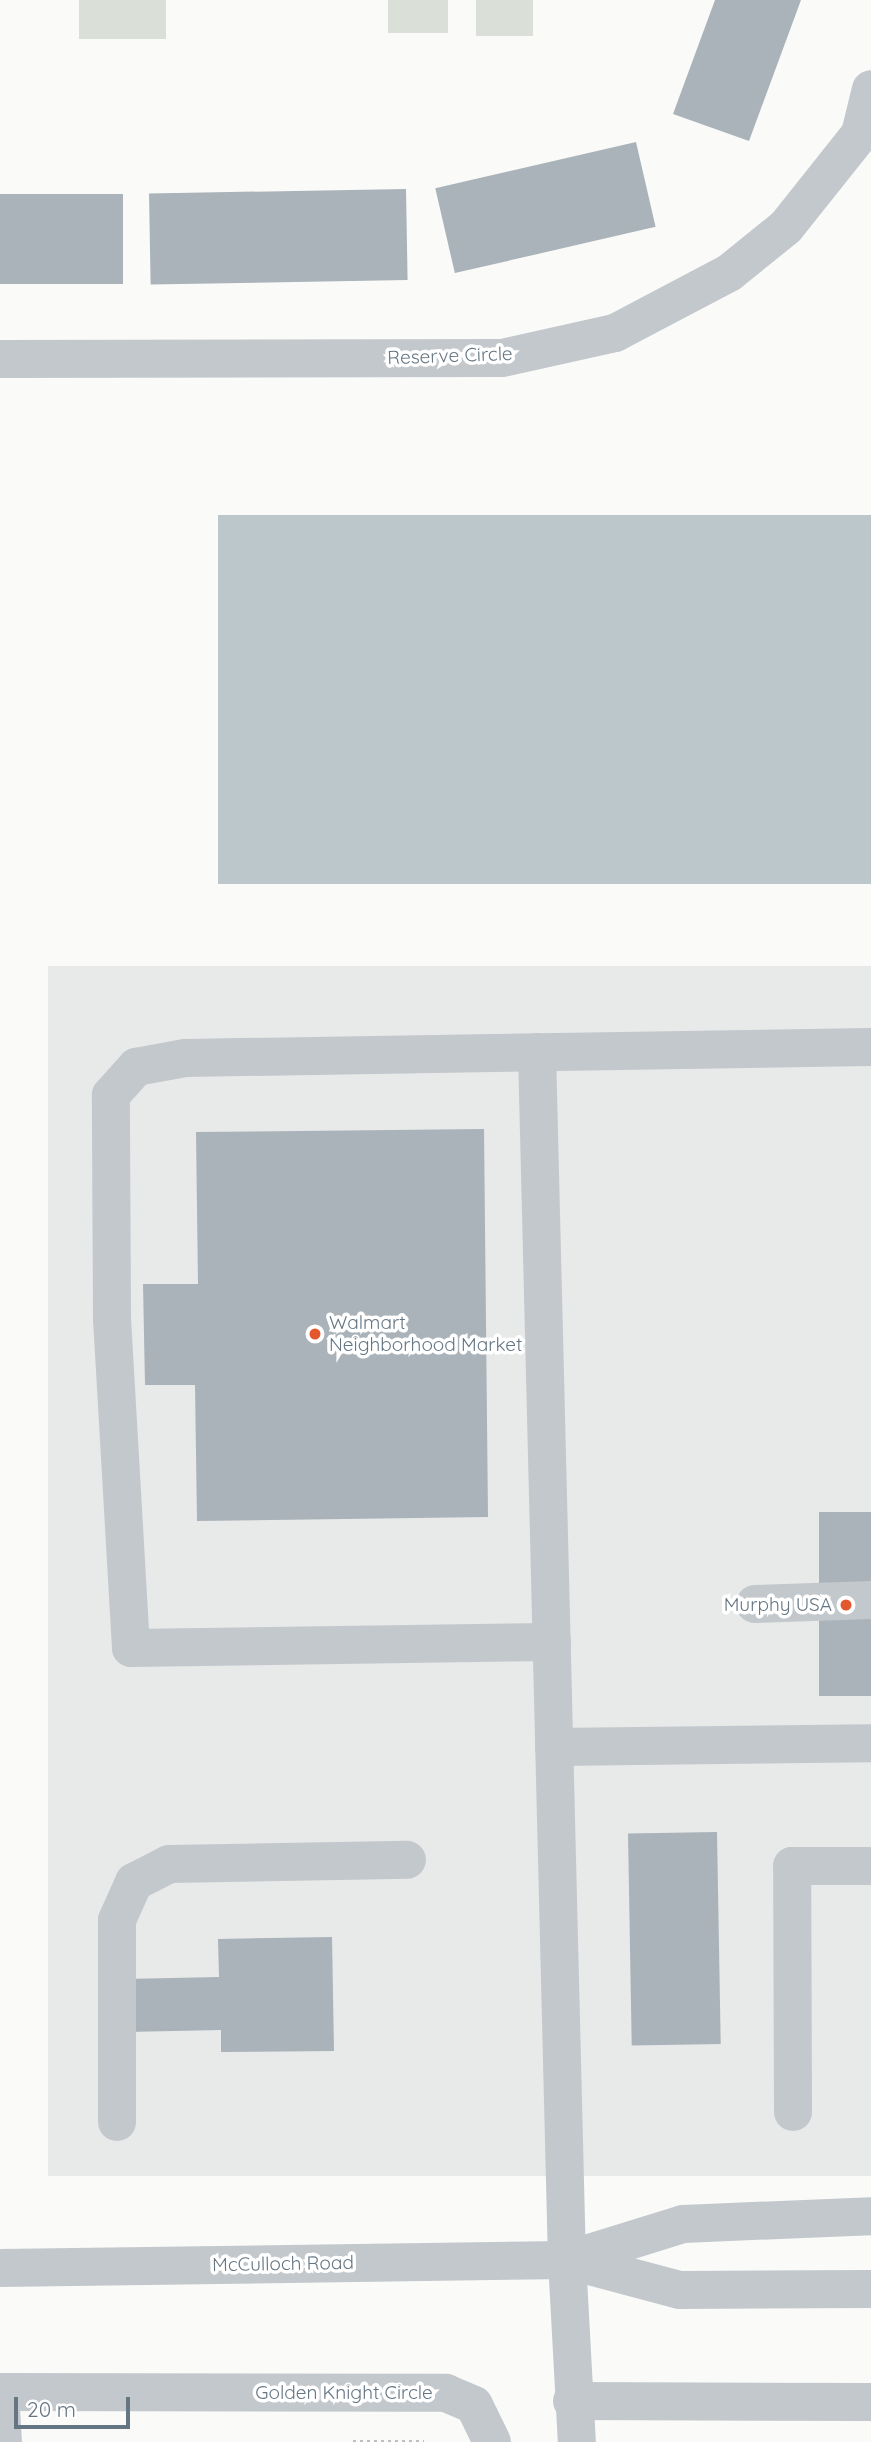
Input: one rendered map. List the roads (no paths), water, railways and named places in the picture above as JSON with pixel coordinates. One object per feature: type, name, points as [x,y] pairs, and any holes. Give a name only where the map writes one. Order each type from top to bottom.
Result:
[{"type":"street","name":"Reserve Circle","points":[[0,359],[502,358],[615,333],[729,273],[786,227],[860,134],[871,89]]},
{"type":"street","points":[[552,1642],[131,1648],[113,1317],[111,1094],[136,1067],[185,1058],[871,1047]]},
{"type":"street","points":[[537,1052],[567,2260],[572,2402],[577,2442]]},
{"type":"street","points":[[754,1604],[871,1600]]},
{"type":"street","points":[[554,1747],[871,1743]]},
{"type":"street","points":[[117,2122],[117,1920],[134,1882],[169,1864],[407,1860]]},
{"type":"street","points":[[793,2112],[792,1866],[871,1866]]},
{"type":"street","name":"McCulloch Road","points":[[567,2260],[683,2224],[871,2216]]},
{"type":"street","name":"McCulloch Road","points":[[0,2268],[567,2260],[680,2290],[871,2289]]},
{"type":"street","points":[[1,2392],[3,2442]]},
{"type":"street","name":"Golden Knight Circle","points":[[1,2392],[446,2393],[474,2405],[492,2442]]},
{"type":"street","points":[[572,2402],[871,2402]]},
{"type":"place","name":"Walmart Neighborhood Market","points":[[315,1334]]},
{"type":"place","name":"Murphy USA","points":[[846,1605]]}]
